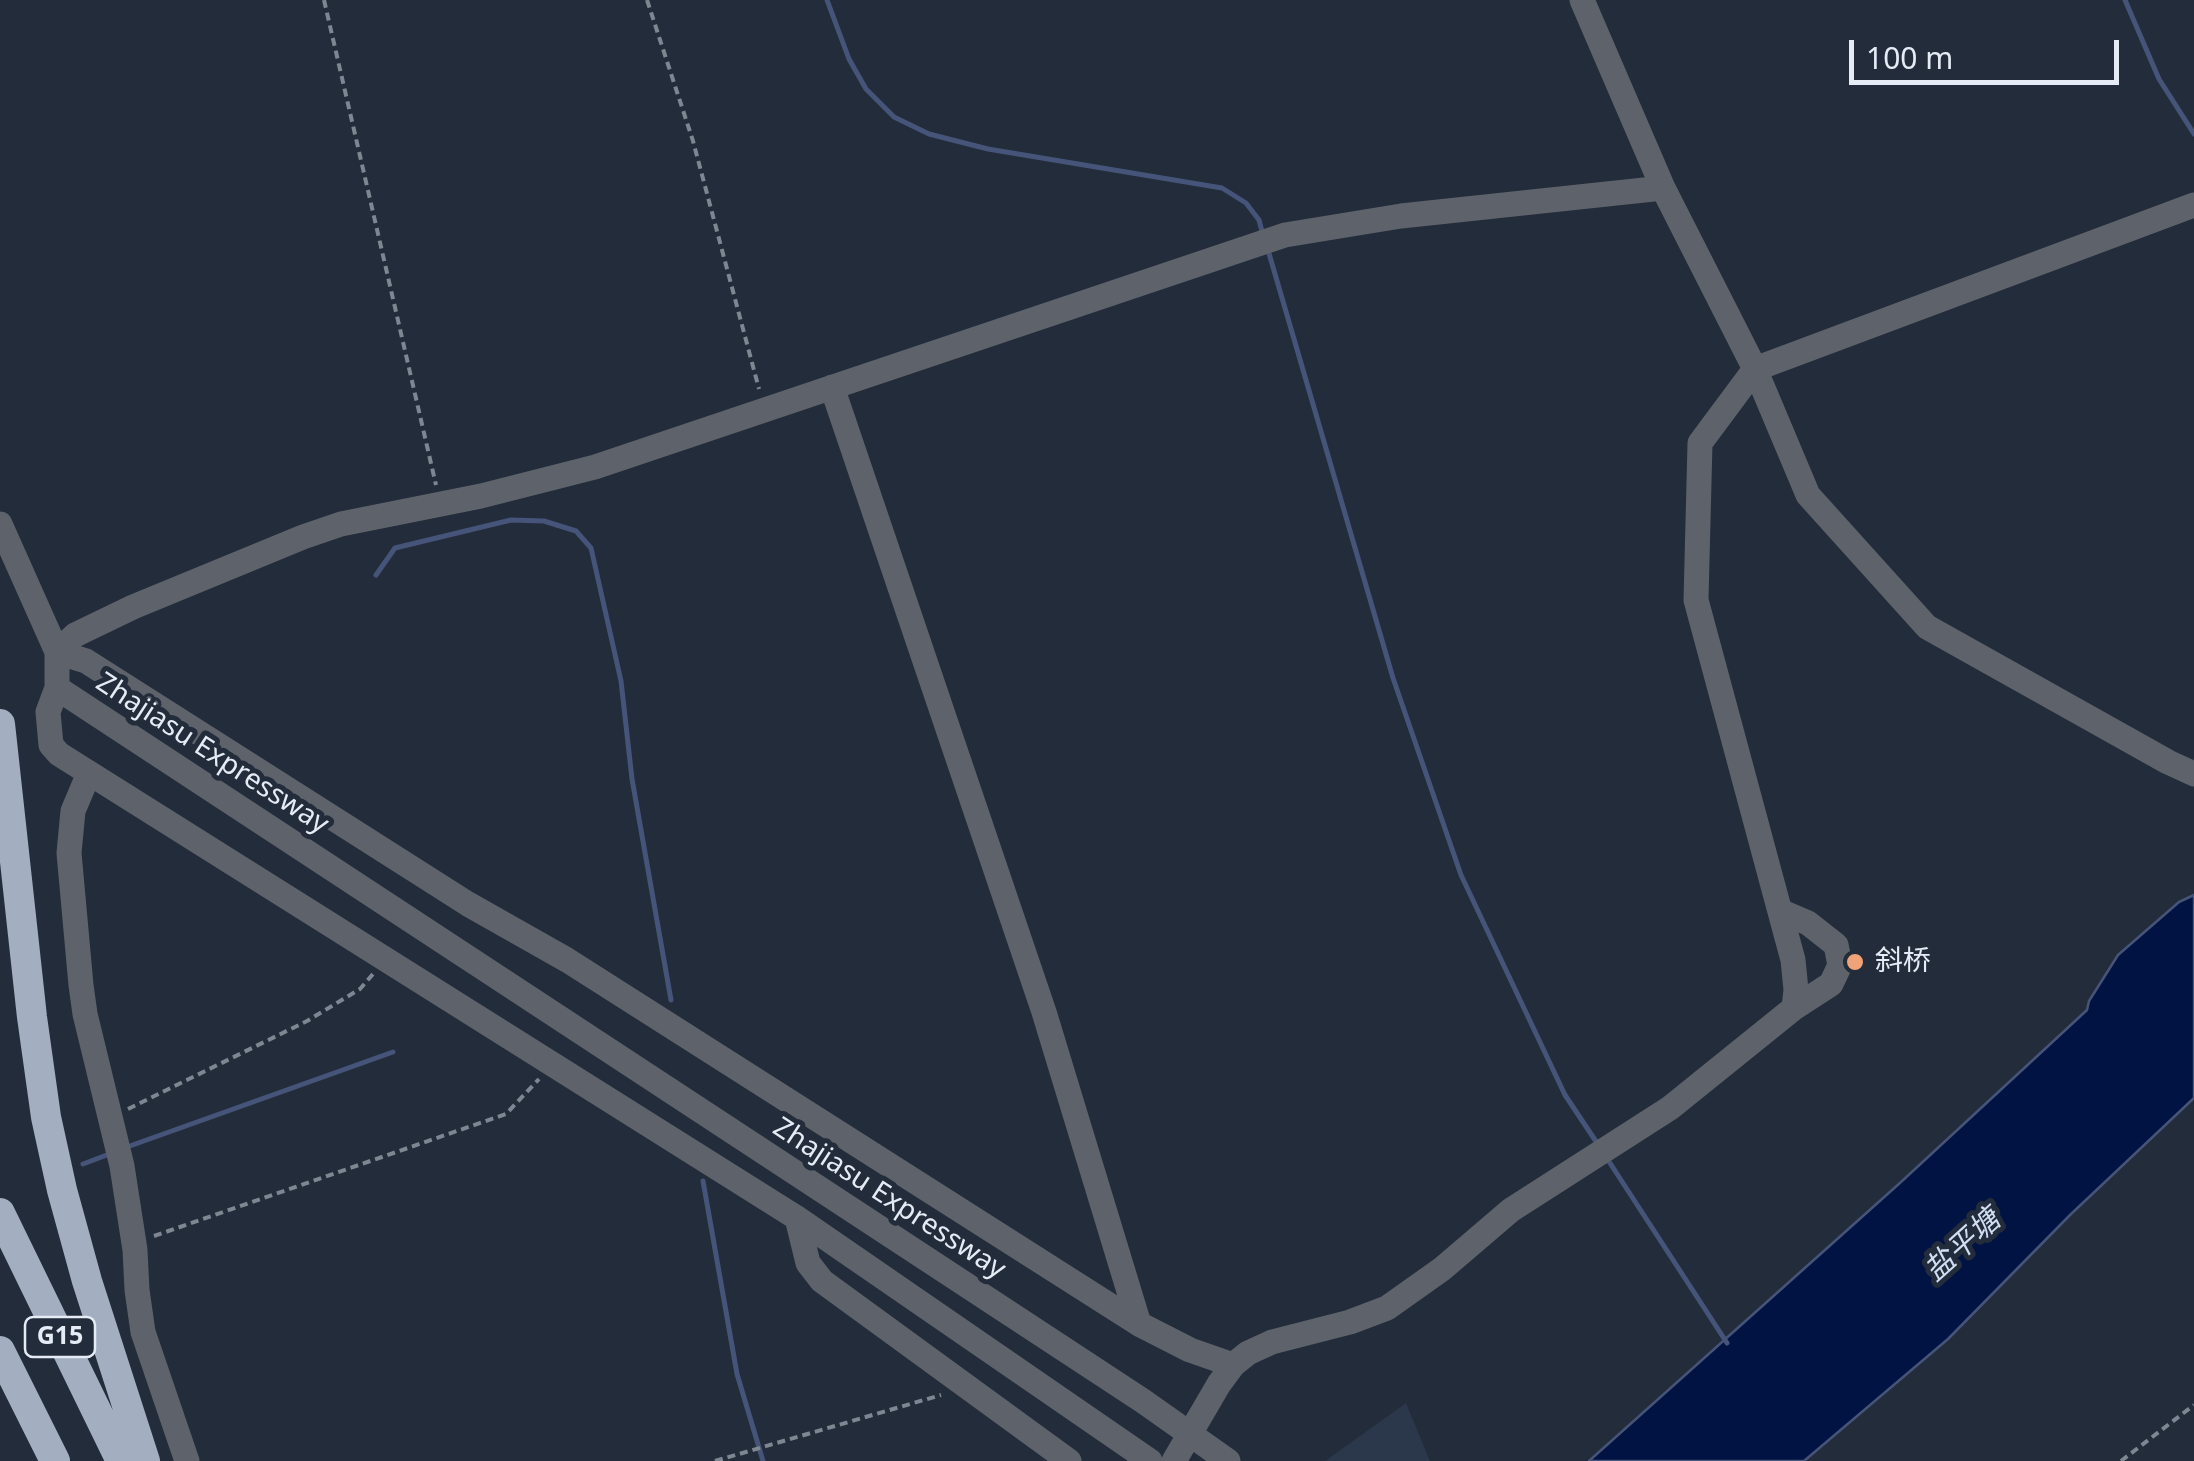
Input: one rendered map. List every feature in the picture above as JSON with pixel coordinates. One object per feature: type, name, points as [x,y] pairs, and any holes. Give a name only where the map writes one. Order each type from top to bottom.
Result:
[{"type":"highway","points":[[0,724],[46,1116],[87,1280],[145,1461]]},
{"type":"highway","name":"G15","points":[[0,1213],[121,1461]]},
{"type":"highway","points":[[0,1352],[55,1461]]},
{"type":"street","points":[[1582,0],[1663,188],[1756,369],[1808,496],[1927,628],[2194,774]]},
{"type":"street","points":[[56,652],[75,635],[133,607],[303,536],[595,467],[1285,235],[1400,216],[1663,188]]},
{"type":"street","points":[[1794,1008],[1793,960],[1696,600],[1700,443],[1756,369],[2194,205]]},
{"type":"street","points":[[832,388],[1044,1012],[1139,1324]]},
{"type":"street","points":[[0,524],[56,652],[57,688]]},
{"type":"street","points":[[56,652],[86,660],[468,904],[568,960],[1139,1324],[1190,1350],[1233,1365]]},
{"type":"street","name":"Zhajiasu Expressway","points":[[1150,1461],[797,1218],[59,754],[51,745],[48,712],[57,688],[1143,1401],[1228,1461]]},
{"type":"street","points":[[88,773],[72,812],[69,852],[86,1014],[122,1166],[139,1313],[187,1461]]},
{"type":"street","points":[[1174,1461],[1233,1365],[1248,1353],[1272,1342],[1387,1308],[1442,1270],[1511,1210],[1670,1108],[1794,1008],[1832,984],[1840,965],[1836,945],[1808,923],[1780,911]]},
{"type":"street","points":[[797,1218],[808,1263],[822,1281],[1068,1461]]},
{"type":"path","points":[[324,0],[440,504]]},
{"type":"path","points":[[647,0],[693,140],[765,411]]},
{"type":"path","points":[[113,1127],[146,1099],[248,1052],[340,1002],[370,978],[383,958]]},
{"type":"path","points":[[134,1244],[506,1114],[550,1063]]},
{"type":"path","points":[[715,1461],[965,1388]]},
{"type":"path","points":[[2121,1461],[2194,1404]]},
{"type":"shaded area","points":[[1406,1403],[1430,1461],[1325,1461]]},
{"type":"water","name":"盐平塘","points":[[2194,895],[2194,1098],[2070,1215],[1948,1339],[1804,1461],[1589,1461],[2087,1010],[2118,955],[2179,902]]},
{"type":"waterway","points":[[827,0],[849,59],[866,89],[894,117],[929,134],[988,149],[1222,188],[1246,203],[1259,220],[1263,235]]},
{"type":"waterway","points":[[2125,0],[2159,79],[2194,134]]},
{"type":"waterway","points":[[1268,250],[1393,678],[1461,875],[1565,1095],[1599,1146]]},
{"type":"waterway","points":[[376,575],[395,548],[511,520],[544,521],[576,531],[591,548],[621,681],[632,779],[671,1000]]},
{"type":"waterway","points":[[127,1147],[393,1052]]},
{"type":"waterway","points":[[83,1164],[112,1153]]},
{"type":"waterway","points":[[1608,1160],[1727,1343]]},
{"type":"waterway","points":[[703,1181],[737,1374],[763,1461]]},
{"type":"place","name":"斜桥","points":[[1855,962]]}]
